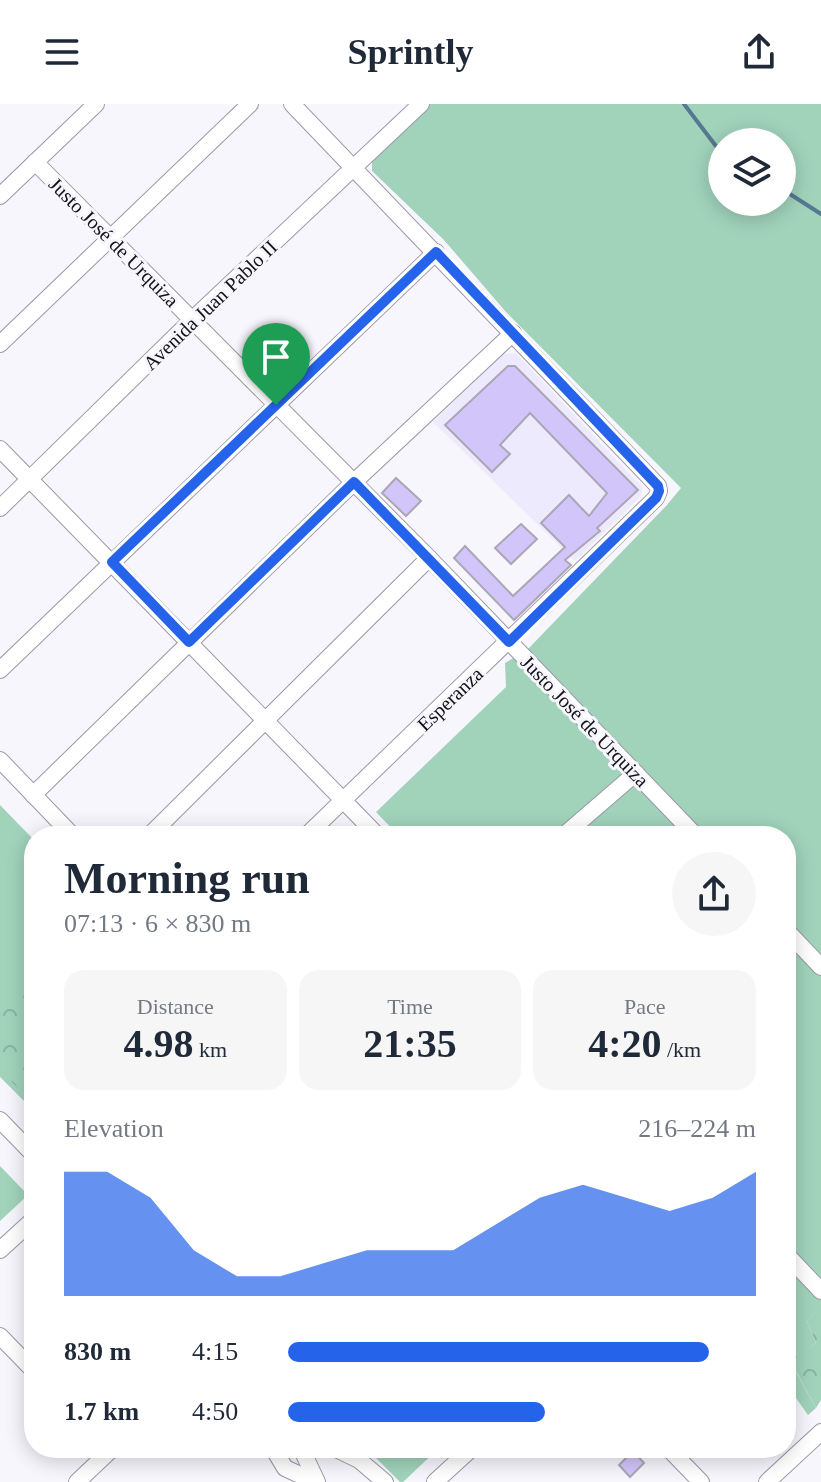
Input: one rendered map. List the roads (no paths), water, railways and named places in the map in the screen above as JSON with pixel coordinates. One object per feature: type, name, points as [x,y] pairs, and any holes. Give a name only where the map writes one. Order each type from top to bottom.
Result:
[{"type":"street","points":[[0,196],[96,104]]},
{"type":"street","points":[[0,344],[250,104]]},
{"type":"street","points":[[33,795],[354,482],[513,333],[292,104]]},
{"type":"street","name":"Avenida Juan Pablo II","points":[[0,508],[192,320],[421,104]]},
{"type":"street","name":"Justo José de Urquiza","points":[[35,162],[429,558],[686,826]]},
{"type":"street","points":[[0,670],[436,252]]},
{"type":"street","name":"Esperanza","points":[[317,826],[509,642],[656,498],[659,491],[658,486],[513,333]]},
{"type":"street","points":[[0,449],[368,826]]},
{"type":"street","points":[[159,826],[429,558]]},
{"type":"street","points":[[0,760],[63,826]]},
{"type":"street","points":[[575,826],[636,773]]},
{"type":"street","points":[[796,941],[821,967]]},
{"type":"street","points":[[0,1120],[24,1145]]},
{"type":"street","points":[[0,1250],[24,1228]]},
{"type":"street","points":[[796,1265],[821,1291]]},
{"type":"street","points":[[0,1336],[24,1361]]},
{"type":"street","points":[[796,1455],[821,1432]]},
{"type":"street","points":[[77,1482],[102,1458]]},
{"type":"street","points":[[279,1458],[285,1468],[316,1482]]},
{"type":"street","points":[[305,1458],[316,1482]]},
{"type":"street","points":[[355,1458],[385,1482]]},
{"type":"street","points":[[435,1482],[461,1458]]},
{"type":"street","points":[[678,1458],[701,1482]]},
{"type":"street","points":[[767,1482],[793,1458]]},
{"type":"waterway","points":[[684,104],[708,136]]},
{"type":"waterway","points":[[796,198],[821,214]]}]
